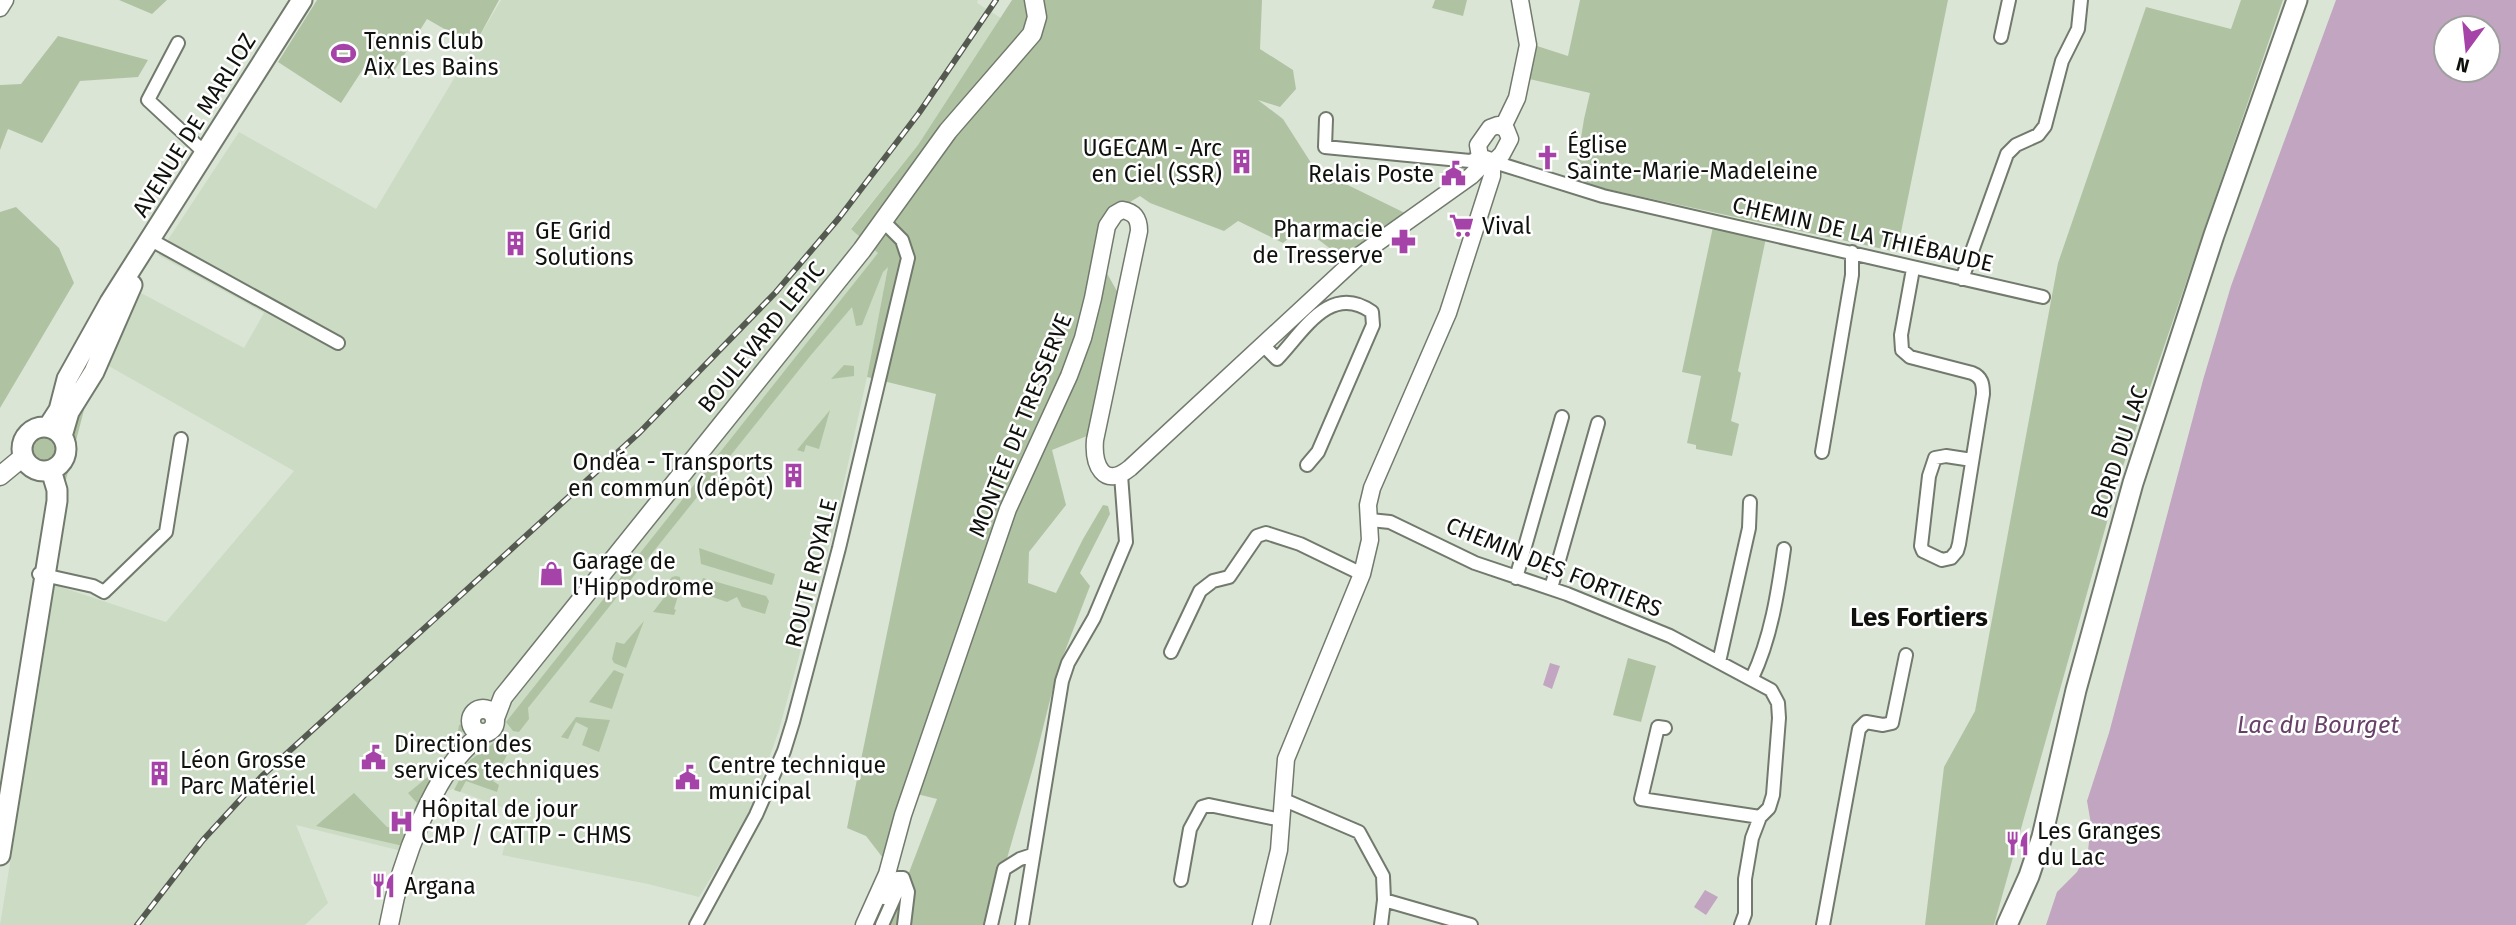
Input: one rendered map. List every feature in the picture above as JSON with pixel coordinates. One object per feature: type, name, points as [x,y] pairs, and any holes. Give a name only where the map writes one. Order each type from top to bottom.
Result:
[{"type":"main road","name":"AVENUE DE MARLIOZ","points":[[55,432],[65,423],[74,402],[94,372],[116,304],[151,240],[302,0]]},
{"type":"main road","name":"BOULEVARD LEPIC","points":[[389,925],[411,846],[436,792],[463,748],[478,728],[493,727],[489,713],[884,222],[948,131],[1032,34],[1037,18],[1034,0]]},
{"type":"main road","name":"BORD DU LAC","points":[[2022,912],[2080,677],[2133,483],[2218,223],[2297,0]]},
{"type":"main road","name":"BORD DU LAC","points":[[2007,925],[2022,912],[2053,840],[2095,661],[2144,485],[2228,231],[2309,0]]},
{"type":"main road","points":[[0,855],[3,800],[41,574],[57,500],[57,490],[26,468],[22,450],[26,436],[37,428],[55,432],[66,446],[63,461],[26,468]]},
{"type":"street","points":[[0,8],[5,0]]},
{"type":"street","points":[[1503,127],[1517,97],[1528,45],[1520,0]]},
{"type":"street","points":[[2001,37],[2009,0]]},
{"type":"street","points":[[1962,279],[2007,155],[2015,145],[2038,135],[2045,126],[2062,61],[2078,29],[2081,0]]},
{"type":"street","points":[[178,43],[148,100],[205,153]]},
{"type":"street","points":[[1326,119],[1325,147],[1470,161],[1494,160]]},
{"type":"street","points":[[1022,925],[1062,681],[1094,618],[1126,542],[1121,475],[1360,255],[1414,214],[1494,160],[1510,139],[1509,132],[1503,127],[1493,126],[1481,139],[1477,149],[1494,160]]},
{"type":"street","points":[[1261,925],[1279,850],[1284,773],[1292,742],[1362,574],[1370,540],[1368,505],[1372,488],[1452,305],[1492,176],[1494,160]]},
{"type":"street","name":"CHEMIN DE LA THIÉBAUDE","points":[[1494,160],[1555,183],[1603,196],[2043,297]]},
{"type":"street","name":"MONTÉE DE TRESSERVE","points":[[864,925],[887,874],[903,815],[1009,509],[1069,376],[1083,338],[1107,226],[1115,214],[1122,210],[1134,213],[1139,231],[1094,449],[1096,463],[1102,472],[1112,476],[1121,475]]},
{"type":"street","name":"ROUTE ROYALE","points":[[695,925],[756,816],[771,782],[787,741],[813,654],[908,258],[902,240],[884,222]]},
{"type":"street","points":[[151,240],[338,343]]},
{"type":"street","points":[[1822,452],[1852,275],[1852,252]]},
{"type":"street","points":[[1913,268],[1901,335],[1902,350],[1910,357],[1972,373],[1981,379],[1983,394],[1957,551],[1951,558],[1936,558],[1923,551],[1921,545],[1932,465],[1936,458],[1946,456],[1972,460]]},
{"type":"street","points":[[1264,345],[1277,359],[1325,309],[1336,303],[1349,302],[1364,306],[1372,312],[1373,325],[1318,452],[1307,465]]},
{"type":"street","points":[[1516,578],[1562,417]]},
{"type":"street","points":[[1551,588],[1598,423]]},
{"type":"street","points":[[41,574],[93,586],[104,592],[166,532],[181,439]]},
{"type":"street","points":[[1718,662],[1749,528],[1750,502]]},
{"type":"street","name":"CHEMIN DES FORTIERS","points":[[1370,520],[1390,522],[1475,564],[1551,588],[1670,636],[1771,690],[1778,703],[1779,718],[1773,795],[1769,808],[1760,817],[1752,838],[1745,879],[1743,919]]},
{"type":"street","points":[[1171,652],[1200,591],[1213,581],[1229,577],[1257,536],[1266,533],[1300,544],[1362,574]]},
{"type":"street","points":[[1752,678],[1760,663],[1770,626],[1784,549]]},
{"type":"street","points":[[1824,925],[1859,729],[1866,722],[1892,723],[1906,655]]},
{"type":"street","points":[[1665,729],[1658,727],[1641,799],[1760,817]]},
{"type":"street","points":[[1282,799],[1359,832],[1383,876],[1381,925]]},
{"type":"street","points":[[1181,880],[1190,829],[1202,807],[1209,805],[1281,820]]},
{"type":"street","points":[[991,925],[1004,869],[1032,855]]},
{"type":"street","points":[[870,925],[892,881],[903,878]]},
{"type":"street","points":[[882,925],[903,878]]},
{"type":"street","points":[[903,878],[908,892],[904,925]]},
{"type":"street","points":[[1384,900],[1471,925]]},
{"type":"shaded area","points":[[119,0],[167,0],[152,14]]},
{"type":"shaded area","name":"Tennis Club Aix Les Bains","points":[[317,0],[499,0],[474,46],[427,19],[389,79],[365,66],[341,103],[278,62]]},
{"type":"shaded area","points":[[501,0],[978,0],[977,3],[1001,18],[918,145],[851,228],[889,262],[834,528],[779,730],[749,816],[699,897],[502,855],[514,812],[453,789],[443,792],[414,854],[296,825],[328,903],[305,925],[0,925],[55,585],[166,622],[294,471],[107,365],[141,293],[244,348],[264,313],[158,255],[239,132],[376,209]]},
{"type":"shaded area","points":[[1012,0],[1262,0],[1260,49],[1293,70],[1296,89],[1280,107],[1258,100],[1283,119],[1315,169],[1405,213],[1345,260],[1302,227],[1283,243],[1238,221],[1224,231],[1150,203],[1140,196],[1122,207],[1108,211],[1104,268],[1118,293],[1092,434],[1052,450],[1066,505],[1029,552],[1028,583],[1056,593],[1103,505],[1108,506],[1110,514],[1080,573],[1090,586],[1057,672],[988,925],[889,925],[937,799],[905,791],[883,858],[866,836],[847,828],[936,394],[867,377],[888,267],[883,272],[862,325],[856,326],[852,307],[528,708],[529,719],[519,732],[513,731],[506,722],[878,253],[851,229],[918,145]]},
{"type":"shaded area","points":[[1435,0],[1467,0],[1463,16],[1432,8]]},
{"type":"shaded area","points":[[1580,0],[1948,0],[1897,252],[1574,182],[1590,93],[1525,78],[1534,45],[1568,56]]},
{"type":"shaded area","points":[[2241,0],[2283,0],[2121,472],[1994,925],[1925,925],[1944,767],[1975,711],[2058,263],[2146,7],[2231,29]]},
{"type":"shaded area","points":[[58,36],[148,60],[138,77],[80,81],[42,143],[8,129],[0,150],[0,85],[21,84]]},
{"type":"shaded area","points":[[16,207],[59,248],[74,283],[0,408],[0,212]]},
{"type":"shaded area","points":[[1713,227],[1766,238],[1738,371],[1741,373],[1731,421],[1739,424],[1732,456],[1696,449],[1696,445],[1687,443],[1701,376],[1682,372]]},
{"type":"shaded area","points":[[844,365],[854,366],[854,376],[831,379]]},
{"type":"shaded area","points":[[86,402],[72,456],[67,428]]},
{"type":"shaded area","points":[[830,410],[819,449],[806,445],[804,452],[797,450]]},
{"type":"shaded area","points":[[43,432],[55,437],[60,449],[55,461],[43,466],[31,461],[26,449],[31,437]]},
{"type":"shaded area","points":[[71,460],[63,491],[61,475]]},
{"type":"shaded area","points":[[699,548],[775,574],[772,585],[701,564]]},
{"type":"shaded area","points":[[676,576],[680,577],[681,586],[674,615],[653,612],[670,590],[663,588]]},
{"type":"shaded area","points":[[703,578],[766,596],[769,601],[765,614],[742,607],[737,597],[727,602],[698,592]]},
{"type":"shaded area","points":[[644,621],[626,668],[614,663],[612,659],[616,642],[624,644]]},
{"type":"shaded area","points":[[1628,658],[1656,666],[1641,722],[1613,715]]},
{"type":"shaded area","points":[[614,670],[624,674],[612,709],[589,702]]},
{"type":"shaded area","points":[[576,717],[610,720],[599,752],[582,745],[588,728],[576,722],[568,739],[561,737]]},
{"type":"shaded area","points":[[463,724],[464,728],[453,753],[403,846],[316,826],[354,793],[387,827],[406,829],[417,803],[408,793],[441,764],[453,746],[459,725]]},
{"type":"shaded area","points":[[495,742],[513,744],[493,781],[499,785],[497,792],[466,781],[460,792],[454,790],[469,761]]},
{"type":"water","name":"Lac du Bourget","points":[[2336,0],[2516,0],[2516,925],[2046,925],[2057,892],[2077,872],[2088,851],[2091,824],[2087,801],[2109,733],[2203,380],[2231,286]]},
{"type":"water","points":[[1550,663],[1560,666],[1552,689],[1543,685]]},
{"type":"water","points":[[1705,890],[1718,897],[1706,915],[1694,907]]},
{"type":"railway","points":[[137,925],[203,840],[262,776],[640,432],[776,292],[839,218],[919,113],[996,0]]},
{"type":"place","name":"Tennis Club Aix Les Bains","points":[[344,54]]},
{"type":"place","name":"Église Sainte-Marie-Madeleine","points":[[1547,158]]},
{"type":"place","name":"UGECAM - Arc en Ciel (SSR)","points":[[1242,161]]},
{"type":"place","name":"Relais Poste","points":[[1454,174]]},
{"type":"place","name":"Vival","points":[[1462,226]]},
{"type":"place","name":"Pharmacie de Tresserve","points":[[1403,242]]},
{"type":"place","name":"GE Grid Solutions","points":[[515,244]]},
{"type":"place","name":"Ondéa - Transports en commun (dépôt)","points":[[793,475]]},
{"type":"place","name":"Garage de l'Hippodrome","points":[[552,574]]},
{"type":"place","name":"Direction des services techniques","points":[[374,757]]},
{"type":"place","name":"Léon Grosse Parc Matériel","points":[[160,773]]},
{"type":"place","name":"Centre technique municipal","points":[[688,778]]},
{"type":"place","name":"Hôpital de jour CMP / CATTP - CHMS","points":[[401,822]]},
{"type":"place","name":"Les Granges du Lac","points":[[2017,844]]},
{"type":"place","name":"Argana","points":[[384,886]]},
{"type":"district","name":"Les Fortiers","points":[[1919,617]]}]
